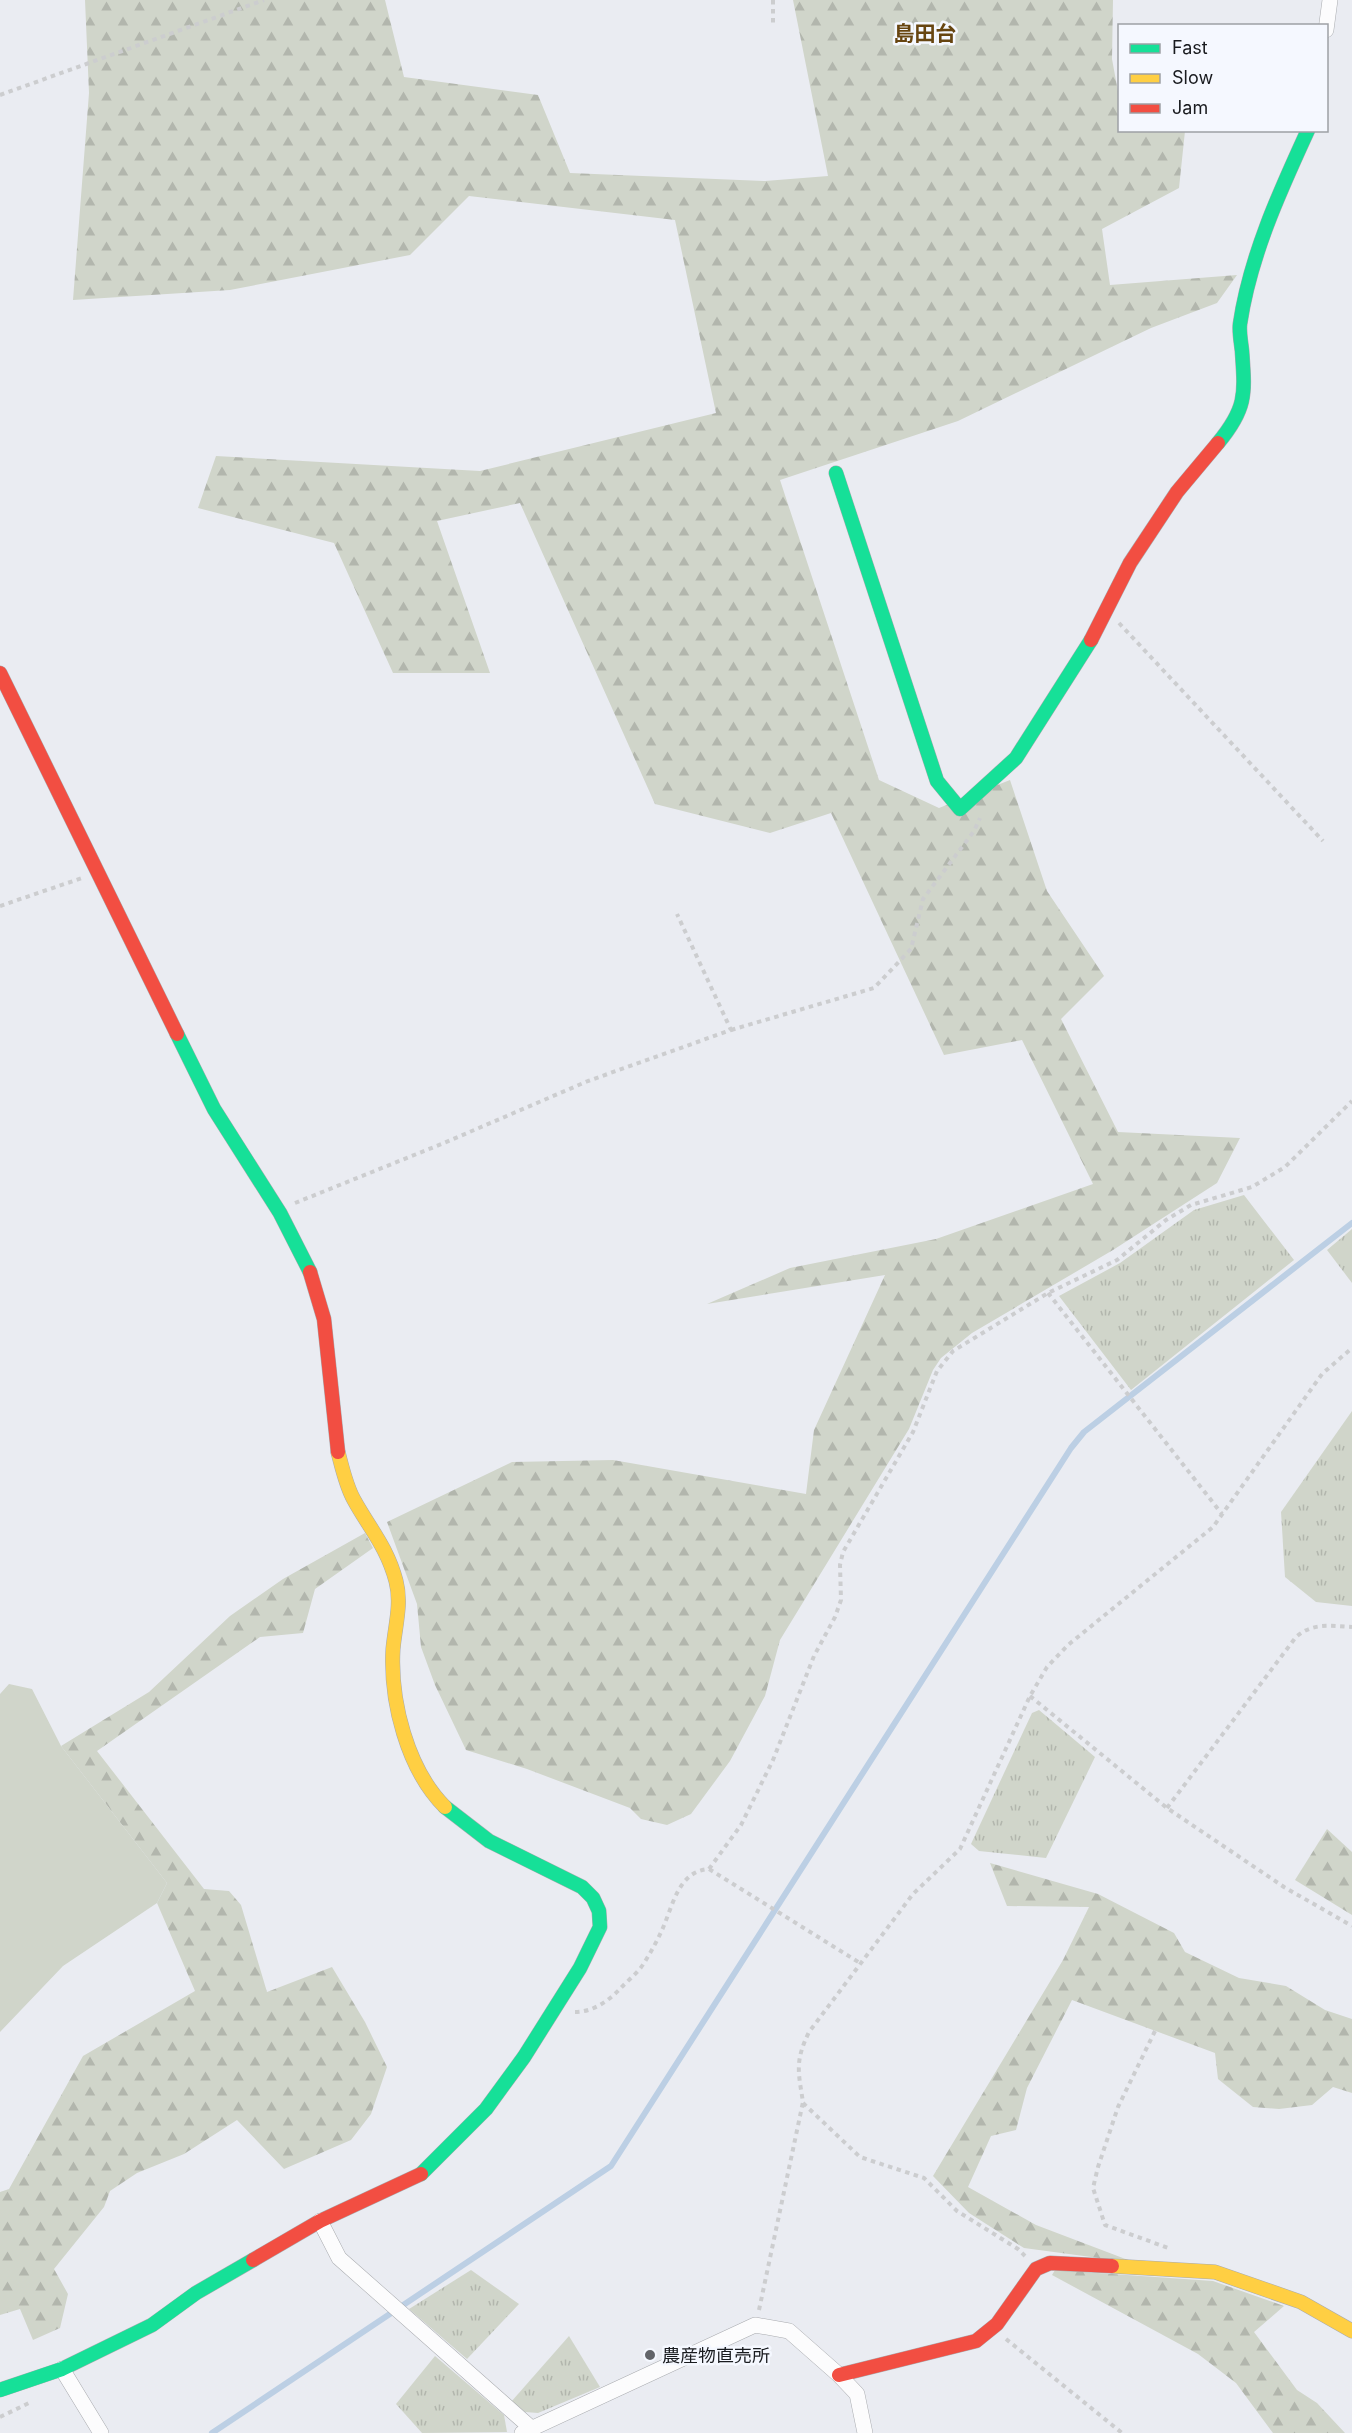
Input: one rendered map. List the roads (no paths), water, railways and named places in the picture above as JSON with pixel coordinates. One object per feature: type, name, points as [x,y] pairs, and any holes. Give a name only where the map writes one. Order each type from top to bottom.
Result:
[{"type":"street","points":[[1327,24],[1330,0]]},
{"type":"street","points":[[836,473],[937,781],[960,809],[1016,758],[1092,638],[1130,562],[1177,492],[1234,424],[1245,395],[1240,325],[1256,259],[1281,190],[1307,132]]},
{"type":"street","points":[[0,673],[214,1109],[234,1147],[279,1209],[314,1280],[324,1318],[332,1371],[336,1444],[353,1499],[368,1519],[389,1555],[398,1588],[393,1654],[394,1685],[402,1720],[417,1765],[440,1801],[463,1825],[489,1841],[582,1887],[593,1898],[599,1911],[600,1927],[580,1968],[553,2013],[486,2109],[418,2177],[321,2220],[196,2293],[152,2325],[62,2369],[0,2390]]},
{"type":"street","points":[[321,2220],[339,2258],[526,2430],[755,2325],[789,2331],[839,2375],[857,2394],[865,2433]]},
{"type":"street","points":[[839,2375],[976,2341],[992,2328],[1036,2269],[1050,2263],[1215,2272],[1301,2302],[1352,2331]]},
{"type":"street","points":[[62,2369],[102,2433]]},
{"type":"waterway","points":[[212,2433],[611,2166],[1071,1448],[1084,1432],[1352,1223]]},
{"type":"place","name":"農産物直売所","points":[[650,2355]]},
{"type":"district","name":"島田台","points":[[925,33]]}]
